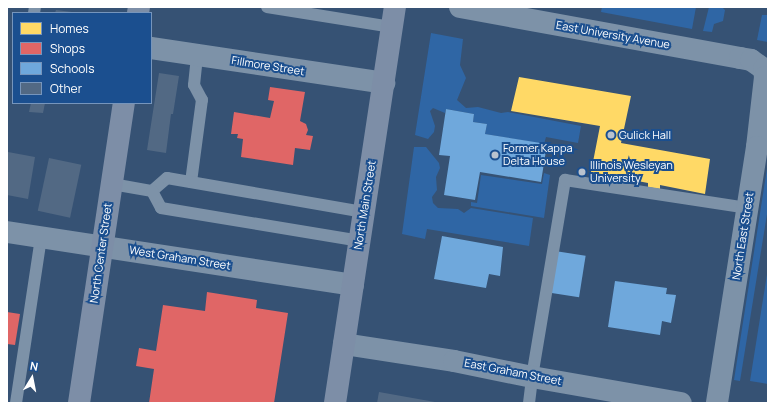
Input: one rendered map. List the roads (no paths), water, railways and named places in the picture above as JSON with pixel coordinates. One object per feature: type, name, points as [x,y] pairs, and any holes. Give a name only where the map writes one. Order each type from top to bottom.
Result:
[{"type":"main road","name":"North Main Street","points":[[335,403],[394,17]]},
{"type":"main road","name":"North Center Street","points":[[79,403],[124,104]]},
{"type":"street","name":"East University Avenue","points":[[460,7],[751,60],[764,69]]},
{"type":"street","name":"Fillmore Street","points":[[152,48],[384,83]]},
{"type":"street","name":"North East Street","points":[[717,403],[757,147],[765,77],[764,69]]},
{"type":"street","name":"West Graham Street","points":[[7,232],[353,285]]},
{"type":"street","name":"East Graham Street","points":[[344,344],[454,361],[532,377],[681,403]]},
{"type":"lane","points":[[267,7],[394,17]]},
{"type":"lane","points":[[191,182],[202,100],[194,85],[197,55]]},
{"type":"lane","points":[[152,191],[167,178],[364,212]]},
{"type":"lane","points":[[529,403],[565,180],[747,208]]},
{"type":"lane","points":[[112,184],[152,191]]},
{"type":"lane","points":[[152,191],[161,208],[360,241]]},
{"type":"lane","points":[[16,403],[13,384],[41,237]]},
{"type":"place","name":"Gulick Hall","points":[[611,135]]},
{"type":"place","name":"Former Kappa Delta House","points":[[495,155]]},
{"type":"place","name":"Illinois Wesleyan University","points":[[582,172]]}]
